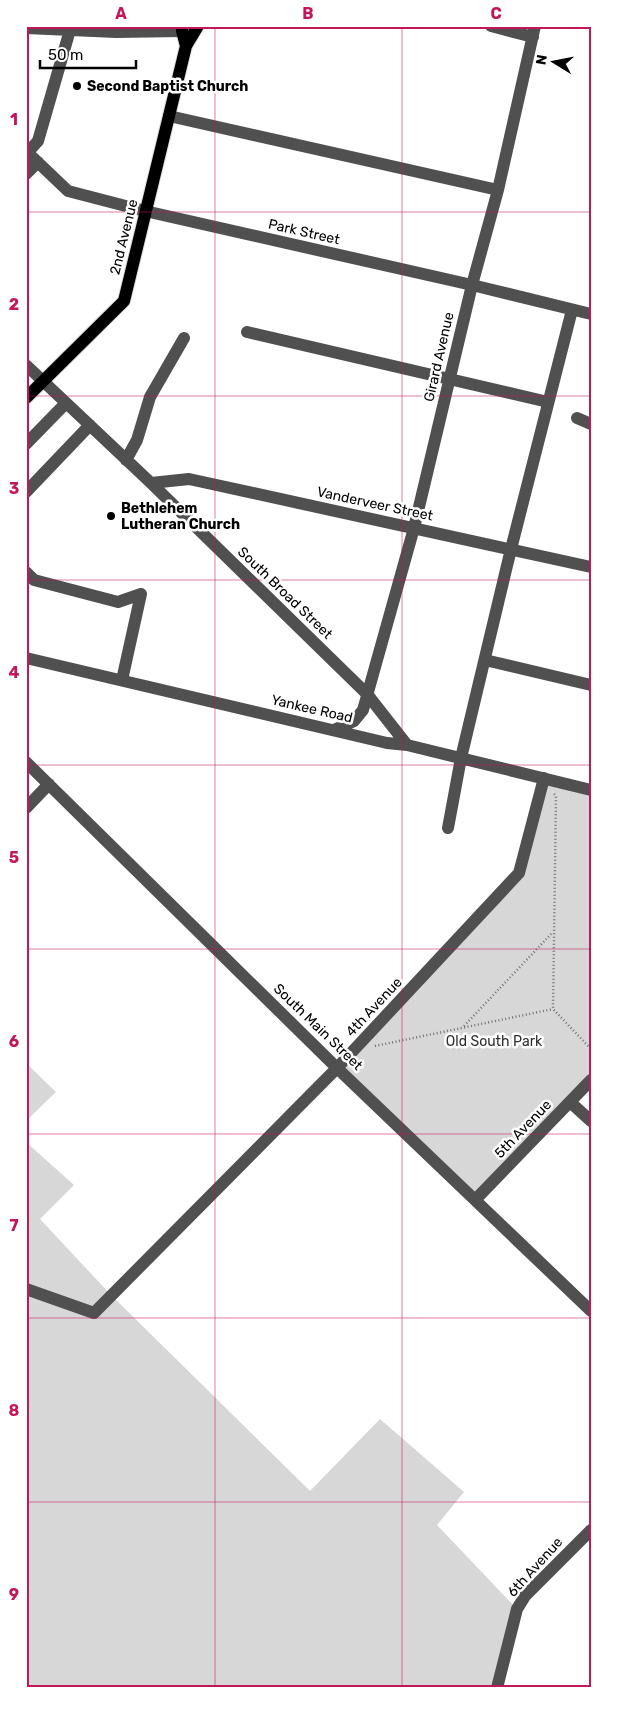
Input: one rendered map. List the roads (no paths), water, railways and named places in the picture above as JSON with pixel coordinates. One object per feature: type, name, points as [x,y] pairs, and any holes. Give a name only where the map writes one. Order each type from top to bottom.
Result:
[{"type":"main road","name":"2nd Avenue","points":[[26,398],[124,301],[186,46],[199,26]]},
{"type":"main road","name":"2nd Avenue","points":[[183,28],[186,46]]},
{"type":"street","points":[[491,26],[534,32]]},
{"type":"street","points":[[26,28],[116,32],[183,28]]},
{"type":"street","points":[[27,152],[38,141],[70,30]]},
{"type":"street","name":"Girard Avenue","points":[[334,730],[354,722],[363,710],[414,528],[472,285],[498,190],[534,32]]},
{"type":"street","points":[[169,116],[498,190]]},
{"type":"street","name":"Park Street","points":[[27,152],[68,191],[145,212],[472,285],[591,314]]},
{"type":"street","points":[[26,174],[38,162]]},
{"type":"street","points":[[448,828],[461,758],[486,660],[511,549],[572,310]]},
{"type":"street","points":[[247,332],[548,402]]},
{"type":"street","points":[[126,460],[137,440],[150,397],[184,338]]},
{"type":"street","name":"South Broad Street","points":[[26,365],[151,483],[367,694],[407,745]]},
{"type":"street","points":[[26,444],[66,403]]},
{"type":"street","points":[[577,418],[591,424]]},
{"type":"street","points":[[26,492],[90,426]]},
{"type":"street","name":"Vanderveer Street","points":[[151,483],[189,479],[591,567]]},
{"type":"street","points":[[26,572],[34,580],[118,602],[142,594],[122,680]]},
{"type":"street","name":"Yankee Road","points":[[26,658],[387,743],[407,745],[591,790]]},
{"type":"street","points":[[486,660],[591,685]]},
{"type":"street","name":"South Main Street","points":[[26,762],[337,1068],[591,1311]]},
{"type":"street","name":"4th Avenue","points":[[26,1290],[94,1312],[337,1068],[519,873],[544,778]]},
{"type":"street","points":[[26,808],[49,784]]},
{"type":"street","name":"5th Avenue","points":[[476,1200],[591,1080]]},
{"type":"street","points":[[570,1102],[591,1121]]},
{"type":"street","name":"6th Avenue","points":[[497,1688],[517,1609],[525,1596],[591,1530]]},
{"type":"place","name":"Second Baptist Church","points":[[77,86]]},
{"type":"place","name":"Bethlehem Lutheran Church","points":[[111,516]]},
{"type":"park label","name":"Old South Park","points":[[494,1041]]}]
